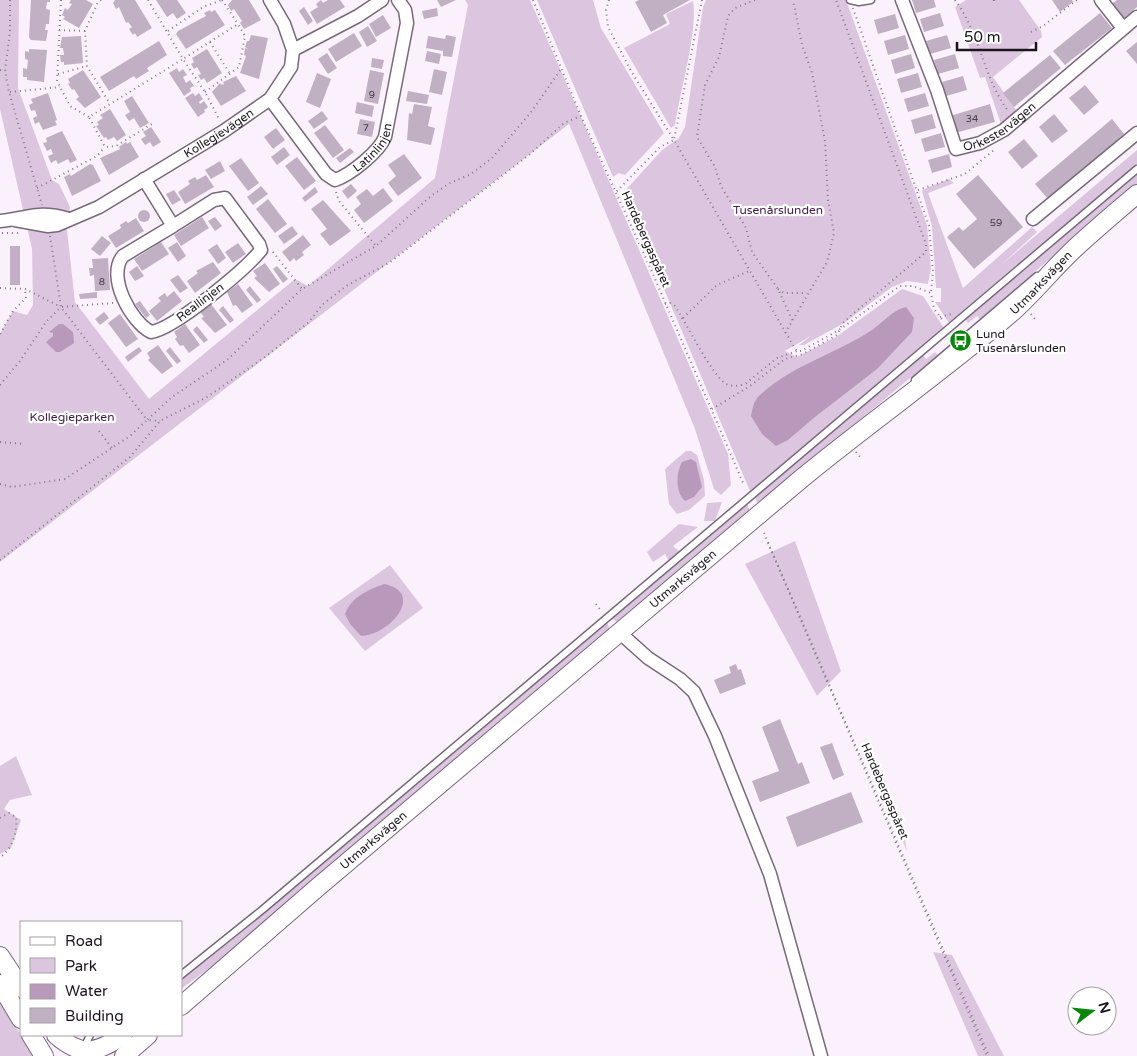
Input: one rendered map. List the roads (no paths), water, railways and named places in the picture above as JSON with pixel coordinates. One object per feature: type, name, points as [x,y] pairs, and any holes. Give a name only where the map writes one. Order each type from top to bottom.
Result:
[{"type":"main road","name":"Utmarksvägen","points":[[182,1005],[619,632],[872,422],[914,393],[1010,314],[1043,284],[1071,253],[1137,194]]},
{"type":"main road","points":[[0,956],[15,984],[20,1013]]},
{"type":"main road","name":"Utmarksvägen","points":[[182,995],[228,964]]},
{"type":"main road","points":[[32,1036],[44,1056]]},
{"type":"main road","points":[[51,1036],[63,1056]]},
{"type":"main road","points":[[57,1036],[74,1054],[82,1056],[103,1048],[121,1036]]},
{"type":"main road","points":[[106,1056],[132,1036]]},
{"type":"main road","points":[[124,1056],[147,1036]]},
{"type":"street","points":[[270,0],[284,24],[293,50],[358,16],[382,0]]},
{"type":"street","name":"Latinlinjen","points":[[270,100],[326,174],[335,180],[346,174],[377,150],[385,137],[407,23],[405,10],[398,0]]},
{"type":"street","name":"Orkestervägen","points":[[902,0],[937,90],[956,149],[980,143],[1004,130],[1137,17]]},
{"type":"street","points":[[1101,0],[1123,28]]},
{"type":"street","name":"Kollegievägen","points":[[0,221],[14,220],[48,226],[64,223],[99,206],[224,131],[270,100],[291,67],[293,50]]},
{"type":"street","points":[[1033,218],[1137,133]]},
{"type":"street","points":[[144,179],[173,226]]},
{"type":"street","name":"Reallinjen","points":[[225,198],[259,244],[261,250],[228,281],[161,330],[151,332],[146,330],[124,302],[119,284],[120,259],[173,226],[214,200],[225,198]]},
{"type":"street","name":"Kollegievägen","points":[[14,220],[30,214],[44,213],[69,219]]},
{"type":"street","points":[[619,632],[648,658],[680,679],[694,692],[715,736],[770,874],[821,1056]]},
{"type":"lane","points":[[850,1],[871,0]]},
{"type":"lane","points":[[182,974],[262,910],[1137,169]]},
{"type":"lane","points":[[82,1056],[90,1036]]},
{"type":"water","points":[[906,307],[914,318],[912,332],[877,369],[788,440],[776,446],[762,434],[751,416],[755,402],[760,395],[786,376],[872,330],[893,313]]},
{"type":"water","points":[[59,324],[63,324],[73,332],[74,343],[60,352],[56,352],[46,342],[53,336],[53,333],[49,332]]},
{"type":"water","points":[[691,459],[696,462],[702,487],[694,497],[685,501],[679,493],[678,477],[682,462]]},
{"type":"water","points":[[384,584],[396,588],[402,595],[403,603],[400,612],[393,621],[383,628],[373,634],[361,636],[350,624],[345,614],[351,603],[356,599]]},
{"type":"place","name":"Lund Tusenårslunden","points":[[960,341]]},
{"type":"park label","name":"Tusenårslunden","points":[[778,210]]},
{"type":"park label","name":"Kollegieparken","points":[[72,417]]}]
